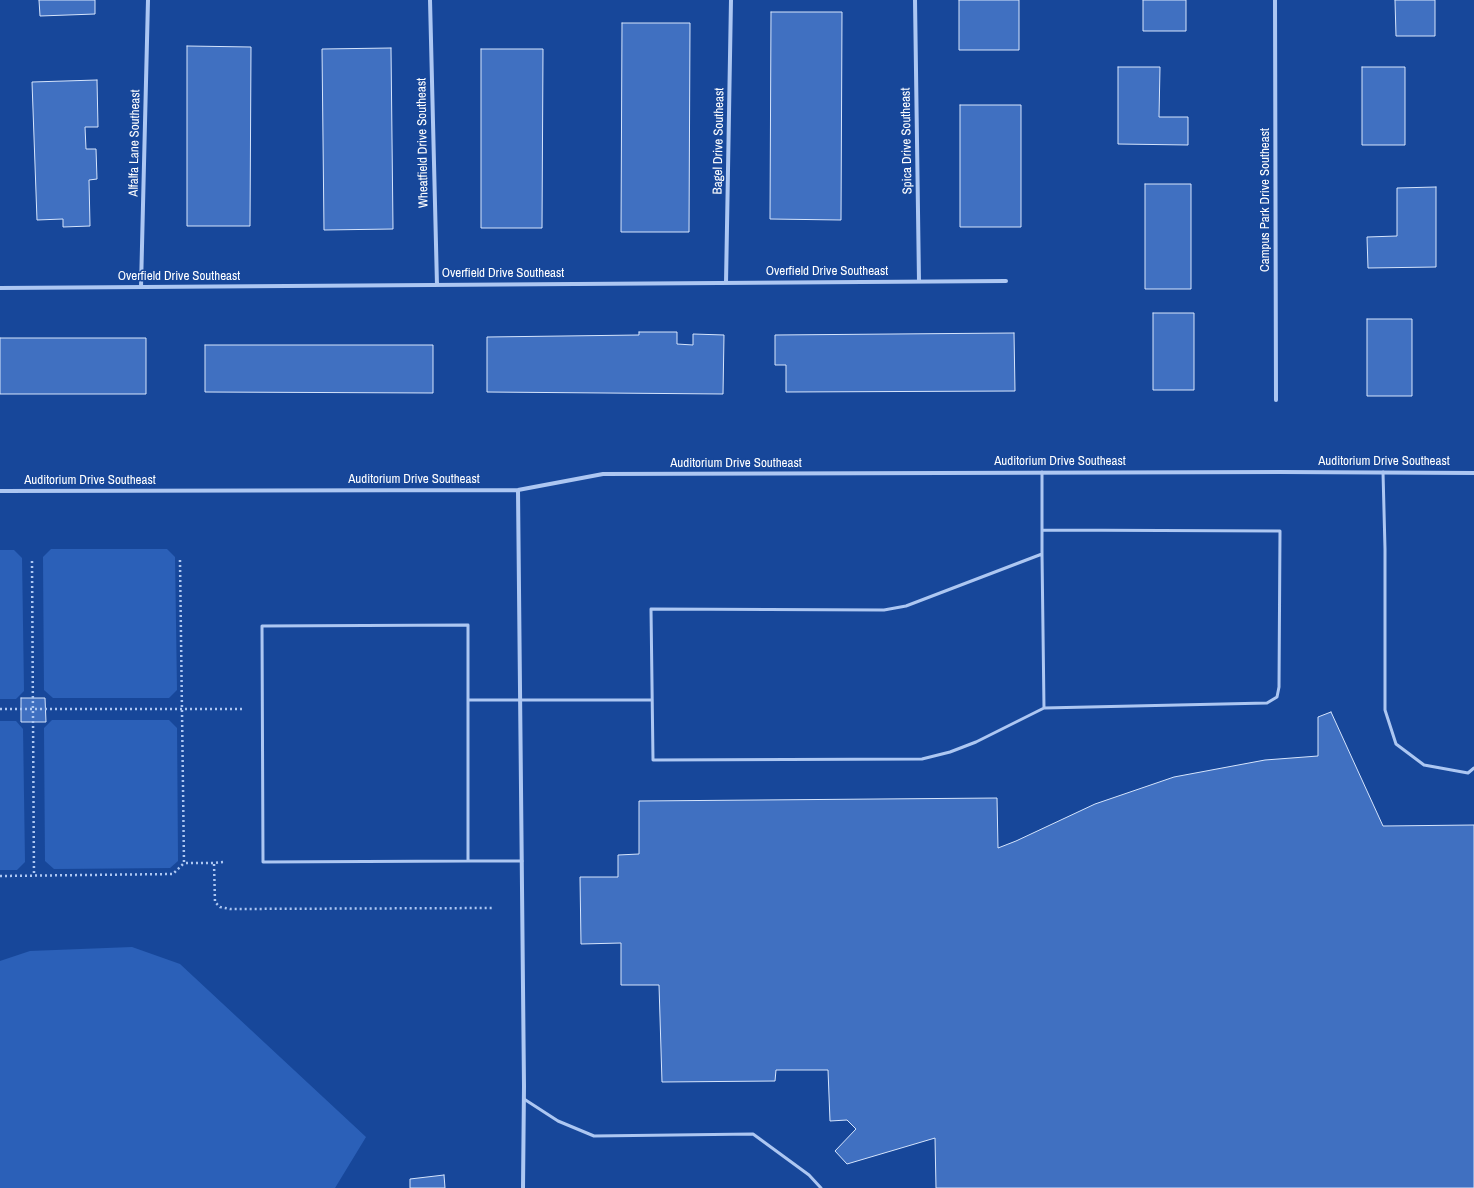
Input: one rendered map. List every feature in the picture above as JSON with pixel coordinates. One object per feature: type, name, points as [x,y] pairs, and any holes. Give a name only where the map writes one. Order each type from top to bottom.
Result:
[{"type":"street","name":"Alfalfa Lane Southeast","points":[[141,287],[148,0]]},
{"type":"street","name":"Wheatfield Drive Southeast","points":[[430,0],[436,285]]},
{"type":"street","name":"Bagel Drive Southeast","points":[[726,283],[731,0]]},
{"type":"street","name":"Spica Drive Southeast","points":[[915,0],[919,282]]},
{"type":"street","name":"Campus Park Drive Southeast","points":[[1275,0],[1276,400]]},
{"type":"street","name":"Overfield Drive Southeast","points":[[0,288],[1006,281]]},
{"type":"street","name":"Auditorium Drive Southeast","points":[[0,491],[518,490],[603,474],[1042,472],[1474,473]]},
{"type":"street","points":[[518,490],[524,1099],[523,1188]]},
{"type":"lane","points":[[1042,472],[1044,708]]},
{"type":"lane","points":[[1383,472],[1385,549],[1385,710],[1396,744],[1424,766],[1468,773],[1474,768]]},
{"type":"lane","points":[[1042,530],[1280,531],[1279,687],[1277,697],[1267,703],[1044,708],[976,742],[950,752],[922,759],[653,760],[651,609],[884,610],[906,606],[1042,554]]},
{"type":"lane","points":[[468,861],[468,625],[262,626],[263,862],[522,861]]},
{"type":"lane","points":[[468,700],[652,700]]},
{"type":"lane","points":[[524,1099],[558,1121],[594,1136],[753,1134],[809,1174],[821,1188]]},
{"type":"path","points":[[0,876],[173,874],[184,862],[180,560]]},
{"type":"path","points":[[32,561],[34,876]]},
{"type":"path","points":[[0,709],[244,709]]},
{"type":"path","points":[[184,862],[223,862]]},
{"type":"path","points":[[214,862],[215,902],[220,907],[230,909],[493,908]]},
{"type":"shaded area","points":[[51,549],[167,549],[175,557],[177,690],[169,698],[53,698],[44,690],[43,557]]},
{"type":"shaded area","points":[[0,550],[14,550],[22,558],[24,691],[16,699],[0,699]]},
{"type":"shaded area","points":[[52,720],[169,720],[177,728],[178,861],[170,868],[54,869],[45,861],[44,728]]},
{"type":"shaded area","points":[[0,721],[16,721],[23,729],[25,862],[17,870],[0,870]]},
{"type":"shaded area","points":[[132,947],[180,964],[366,1137],[335,1188],[0,1188],[0,961],[30,951]]},
{"type":"building","points":[[39,0],[95,0],[95,14],[40,16]]},
{"type":"building","points":[[959,0],[1019,0],[1019,50],[959,50]]},
{"type":"building","points":[[1143,0],[1186,0],[1186,31],[1143,31]]},
{"type":"building","points":[[1395,0],[1435,0],[1435,36],[1396,36]]},
{"type":"building","points":[[771,12],[842,12],[841,220],[770,219]]},
{"type":"building","points":[[622,23],[690,23],[689,232],[621,232]]},
{"type":"building","points":[[187,46],[251,47],[250,226],[187,226]]},
{"type":"building","points":[[391,48],[393,229],[324,230],[322,49]]},
{"type":"building","points":[[481,49],[543,49],[542,228],[481,228]]},
{"type":"building","points":[[1118,67],[1160,67],[1159,117],[1188,117],[1188,145],[1118,144]]},
{"type":"building","points":[[1362,67],[1405,67],[1405,145],[1362,145]]},
{"type":"building","points":[[97,80],[98,127],[85,127],[86,149],[96,149],[97,179],[89,180],[90,226],[63,227],[63,219],[37,220],[32,82]]},
{"type":"building","points":[[960,105],[1021,105],[1021,227],[960,227]]},
{"type":"building","points":[[1145,184],[1191,184],[1191,289],[1145,289]]},
{"type":"building","points":[[1436,187],[1436,267],[1368,268],[1367,237],[1397,236],[1397,188]]},
{"type":"building","points":[[1153,313],[1194,313],[1194,390],[1153,390]]},
{"type":"building","points":[[1367,319],[1412,319],[1412,396],[1367,396]]},
{"type":"building","points":[[639,332],[677,332],[677,344],[693,345],[693,334],[724,335],[723,394],[487,392],[487,337],[639,335]]},
{"type":"building","points":[[1014,333],[1015,391],[786,392],[786,365],[775,365],[775,335]]},
{"type":"building","points":[[0,338],[146,338],[146,394],[0,394]]},
{"type":"building","points":[[205,345],[433,345],[433,393],[205,392]]},
{"type":"building","points":[[21,698],[45,698],[46,722],[21,722]]},
{"type":"building","points":[[1331,712],[1383,826],[1474,825],[1474,1188],[936,1188],[935,1138],[847,1164],[835,1151],[856,1129],[847,1120],[830,1121],[828,1070],[776,1070],[775,1081],[662,1082],[659,985],[621,985],[621,943],[581,944],[580,877],[618,877],[618,855],[639,854],[639,801],[997,798],[998,848],[1095,804],[1174,777],[1265,760],[1318,756],[1318,717]]},
{"type":"building","points":[[444,1175],[445,1188],[410,1188],[410,1179]]}]
